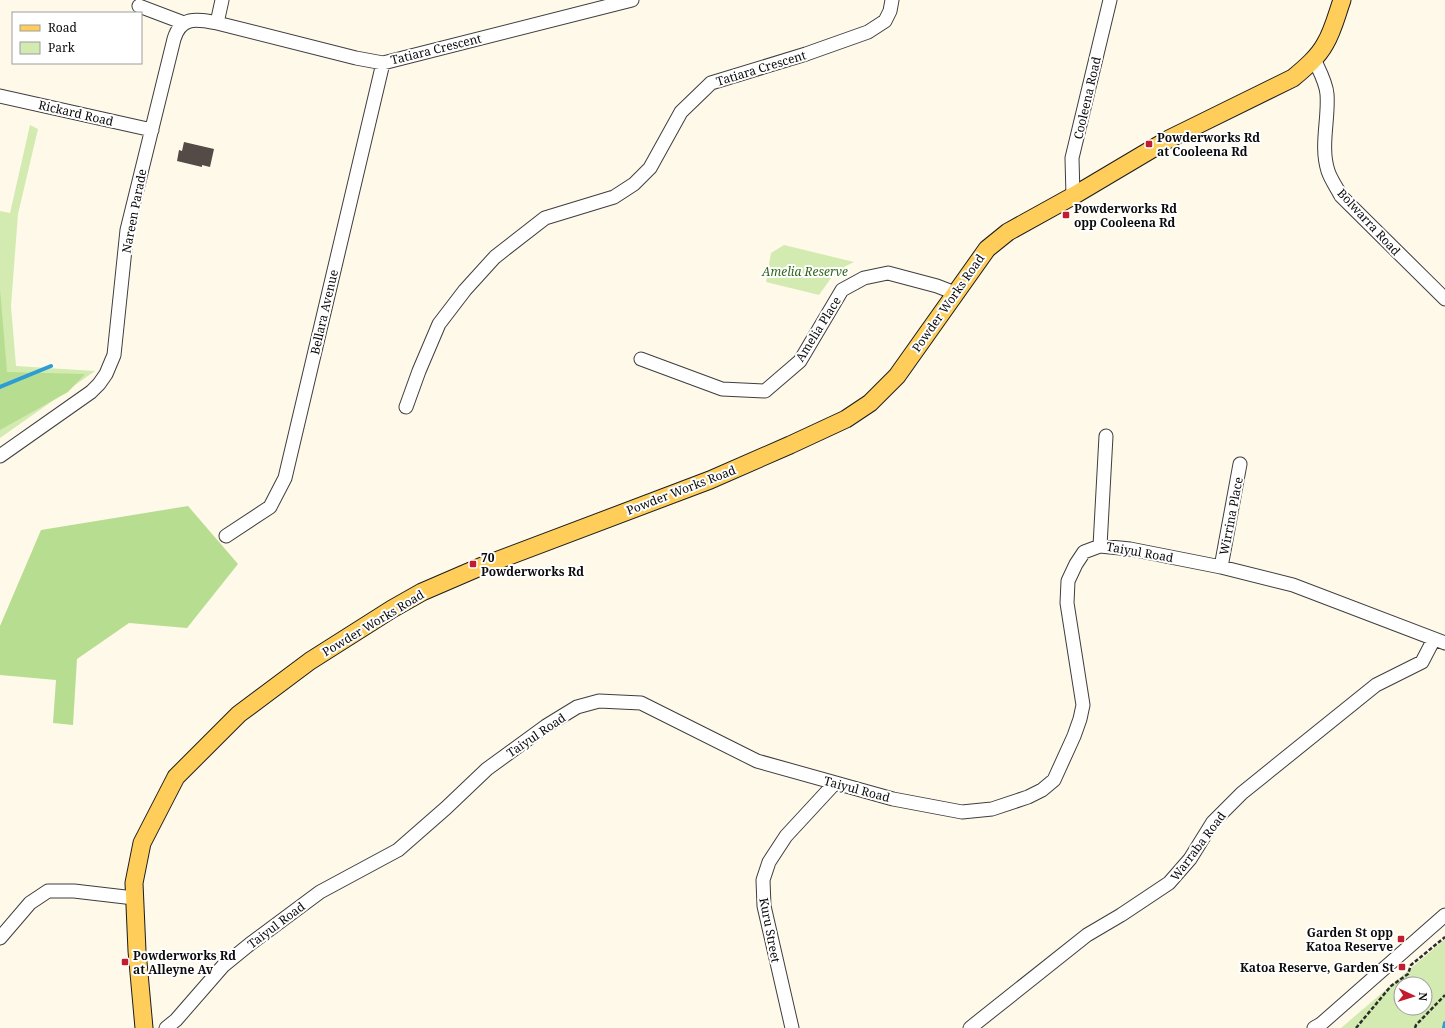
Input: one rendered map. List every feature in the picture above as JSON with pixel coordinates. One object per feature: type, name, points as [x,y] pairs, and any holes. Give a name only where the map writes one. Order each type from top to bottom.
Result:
[{"type":"main road","name":"Powder Works Road","points":[[144,1028],[134,898],[134,883],[142,843],[176,777],[239,714],[310,661],[392,608],[422,592],[480,567],[710,480],[846,419],[870,403],[897,376],[987,249],[1008,232],[1073,196],[1169,139],[1293,78],[1314,59],[1325,44],[1342,0]]},
{"type":"street","points":[[139,6],[184,23],[191,20],[197,20],[217,23],[222,0]]},
{"type":"street","name":"Tatiara Crescent","points":[[217,23],[356,58],[383,63],[632,0]]},
{"type":"street","name":"Tatiara Crescent","points":[[406,407],[419,370],[439,324],[465,290],[495,257],[545,218],[614,197],[634,184],[650,168],[681,112],[711,83],[806,54],[868,32],[885,21],[890,11],[892,0]]},
{"type":"street","name":"Cooleena Road","points":[[1073,196],[1072,158],[1110,0]]},
{"type":"street","name":"Nareen Parade","points":[[0,456],[91,392],[99,384],[111,365],[116,346],[127,230],[174,39],[179,28],[184,23]]},
{"type":"street","name":"Bolwarra Road","points":[[1314,59],[1323,78],[1327,94],[1325,122],[1326,160],[1328,171],[1333,182],[1342,196],[1445,299]]},
{"type":"street","name":"Bellara Avenue","points":[[226,536],[270,507],[285,478],[383,63]]},
{"type":"street","name":"Rickard Road","points":[[0,96],[152,130]]},
{"type":"street","name":"Amelia Place","points":[[640,359],[722,389],[765,391],[800,361],[842,290],[864,278],[888,273],[937,286],[955,293]]},
{"type":"street","points":[[1100,546],[1106,436]]},
{"type":"street","name":"Wirrina Place","points":[[1221,567],[1240,464]]},
{"type":"street","name":"Taiyul Road","points":[[166,1028],[176,1020],[223,966],[250,944],[320,892],[398,850],[446,808],[487,769],[546,726],[577,708],[599,701],[641,702],[757,761],[893,799],[962,812],[992,809],[1028,797],[1042,790],[1054,780],[1074,736],[1080,719],[1082,704],[1067,604],[1068,581],[1076,564],[1084,552],[1100,546],[1130,549],[1221,567],[1293,585],[1440,641]]},
{"type":"street","name":"Warraba Road","points":[[976,1026],[1047,966],[1087,935],[1121,915],[1169,883],[1190,860],[1213,822],[1242,793],[1376,685],[1422,662],[1440,641]]},
{"type":"street","name":"Kuru Street","points":[[792,1028],[764,906],[763,880],[769,862],[786,836],[835,783]]},
{"type":"street","points":[[0,938],[30,903],[48,891],[74,891],[134,898]]},
{"type":"street","points":[[1317,1027],[1445,915]]},
{"type":"path","points":[[1356,1028],[1391,986],[1408,974],[1411,965],[1445,937]]},
{"type":"path","points":[[1415,1028],[1416,1025],[1445,996]]},
{"type":"green space","points":[[30,125],[38,129],[18,214],[11,306],[16,366],[95,371],[0,438],[0,211],[10,213]]},
{"type":"green space","name":"Amelia Reserve","points":[[784,245],[854,262],[836,271],[819,295],[766,282],[771,253]]},
{"type":"green space","points":[[0,289],[7,372],[85,374],[68,392],[0,430]]},
{"type":"green space","points":[[188,506],[238,564],[187,628],[129,623],[77,659],[73,725],[53,723],[56,680],[0,675],[0,626],[41,530]]},
{"type":"green space","points":[[1445,939],[1445,1028],[1341,1028],[1393,984],[1393,1016],[1433,1016],[1433,976],[1402,976]]},
{"type":"building","points":[[184,142],[214,149],[210,167],[202,165],[202,167],[177,161],[179,150],[182,151]]},
{"type":"waterway","points":[[0,387],[51,366]]},
{"type":"waterway","points":[[1444,1028],[1445,1023]]},
{"type":"place","name":"Powderworks Rd at Cooleena Rd","points":[[1149,144]]},
{"type":"place","name":"Powderworks Rd opp Cooleena Rd","points":[[1066,215]]},
{"type":"place","name":"70 Powderworks Rd","points":[[473,564]]},
{"type":"place","name":"Garden St opp Katoa Reserve","points":[[1401,939]]},
{"type":"place","name":"Powderworks Rd at Alleyne Av","points":[[125,962]]},
{"type":"place","name":"Katoa Reserve, Garden St","points":[[1402,967]]}]
